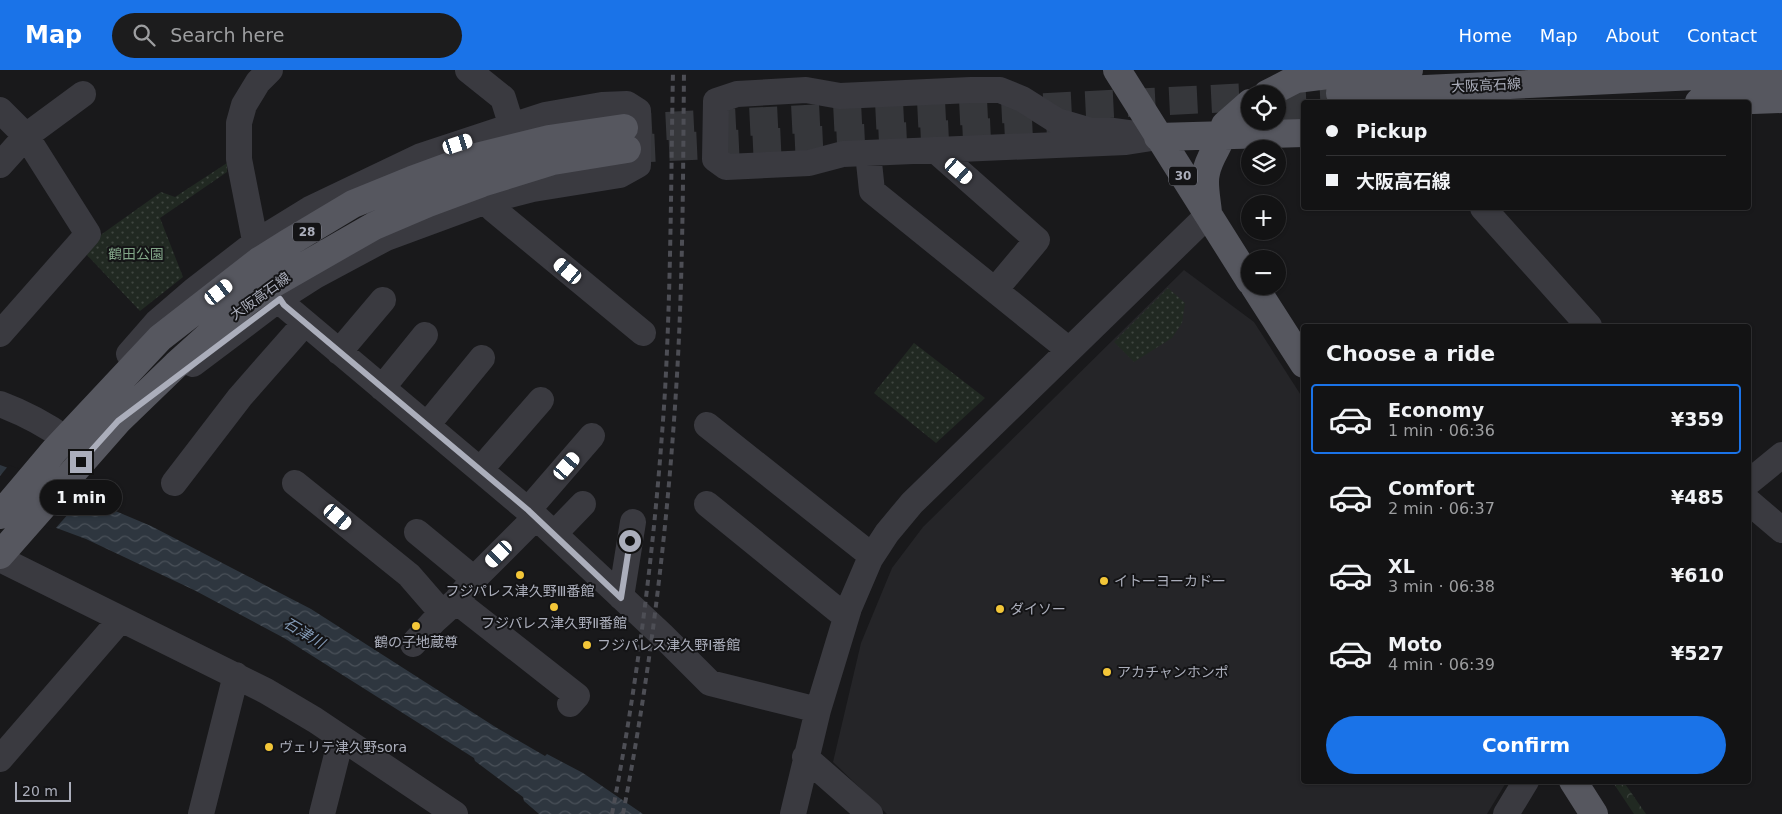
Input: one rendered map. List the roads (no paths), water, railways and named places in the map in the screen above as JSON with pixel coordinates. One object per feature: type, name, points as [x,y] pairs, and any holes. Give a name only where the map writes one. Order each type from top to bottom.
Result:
[{"type":"main road","name":"30","points":[[1117,70],[1241,266]]},
{"type":"main road","points":[[1284,85],[1296,79],[1335,79],[1352,72],[1409,70]]},
{"type":"main road","name":"大阪高石線","points":[[1335,79],[1782,72]]},
{"type":"main road","points":[[1751,100],[1782,99]]},
{"type":"main road","points":[[1208,215],[1205,174],[1210,160],[1224,135],[1225,125],[1241,111]]},
{"type":"main road","points":[[1751,115],[1782,113]]},
{"type":"main road","points":[[1158,137],[1301,133]]},
{"type":"main road","name":"大阪高石線","points":[[0,515],[60,445],[160,338],[266,272],[428,202],[625,138]]},
{"type":"main road","name":"大阪高石線","points":[[9,546],[118,421],[245,303],[266,272]]},
{"type":"main road","points":[[1260,295],[1301,359]]},
{"type":"main road","points":[[1575,784],[1594,814]]},
{"type":"street","points":[[270,70],[258,82],[244,105],[239,123],[239,159],[266,272],[284,305],[540,520],[710,683],[818,710]]},
{"type":"street","points":[[468,70],[503,98],[512,127]]},
{"type":"street","points":[[806,90],[840,96],[1000,90],[1022,99],[1057,121],[1091,131],[1113,131],[1158,137],[1126,142],[843,154],[808,163],[726,167],[715,159],[716,101],[737,94],[806,90]]},
{"type":"street","points":[[0,166],[26,136],[83,94]]},
{"type":"street","points":[[627,104],[638,111],[638,166],[620,175],[533,189],[489,200],[386,238],[310,279],[266,272],[310,209],[421,156],[545,115],[602,105],[627,104]]},
{"type":"street","points":[[0,110],[26,136],[88,234],[0,334]]},
{"type":"street","points":[[935,150],[1037,240],[995,290]]},
{"type":"street","points":[[868,153],[872,191],[1069,350]]},
{"type":"street","points":[[489,200],[493,209],[642,334]]},
{"type":"street","points":[[1485,210],[1587,324]]},
{"type":"street","points":[[793,814],[805,757],[846,617],[872,556],[887,533],[912,503],[1208,215]]},
{"type":"street","points":[[339,352],[383,300]]},
{"type":"street","points":[[174,483],[240,397],[305,323]]},
{"type":"street","points":[[382,388],[425,335]]},
{"type":"street","points":[[427,425],[482,358]]},
{"type":"street","points":[[480,470],[541,400]]},
{"type":"street","points":[[0,404],[20,411],[47,425],[60,445]]},
{"type":"street","points":[[707,425],[872,556]]},
{"type":"street","points":[[413,644],[474,579],[540,520],[592,436]]},
{"type":"street","points":[[1751,480],[1782,455]]},
{"type":"street","points":[[299,493],[382,554],[449,607],[577,696],[570,704]]},
{"type":"street","points":[[540,520],[583,504]]},
{"type":"street","points":[[708,504],[846,617]]},
{"type":"street","points":[[1751,504],[1782,530]]},
{"type":"street","points":[[621,598],[633,522]]},
{"type":"street","points":[[417,532],[474,579]]},
{"type":"street","points":[[0,560],[236,676],[315,720],[447,812]]},
{"type":"street","points":[[0,760],[121,619]]},
{"type":"street","points":[[201,814],[236,676]]},
{"type":"street","points":[[322,814],[341,739]]},
{"type":"street","points":[[805,757],[870,814]]},
{"type":"street","points":[[1506,814],[1524,784]]},
{"type":"water","name":"石津川","points":[[0,465],[42,480],[151,526],[311,609],[497,728],[545,756],[547,754],[583,773],[643,814],[539,814],[524,801],[523,797],[475,761],[474,758],[284,638],[194,590],[86,539],[0,507]]},
{"type":"tunnel","points":[[1286,96],[1340,93]]},
{"type":"tunnel","points":[[624,128],[1241,97]]},
{"type":"tunnel","points":[[1286,119],[1301,118]]},
{"type":"tunnel","points":[[627,149],[1084,128]]},
{"type":"railway","points":[[612,814],[638,657],[657,497],[665,391],[668,311],[673,70]]},
{"type":"railway","points":[[623,814],[649,656],[668,497],[678,351],[681,271],[684,70]]},
{"type":"place","name":"フジパレス津久野Ⅲ番館","points":[[520,575]]},
{"type":"place","name":"イトーヨーカドー","points":[[1104,581]]},
{"type":"place","name":"フジパレス津久野Ⅱ番館","points":[[554,607]]},
{"type":"place","name":"ダイソー","points":[[1000,609]]},
{"type":"place","name":"鶴の子地蔵尊","points":[[416,626]]},
{"type":"place","name":"フジパレス津久野Ⅰ番館","points":[[587,645]]},
{"type":"place","name":"アカチャンホンポ","points":[[1107,672]]},
{"type":"place","name":"ヴェリテ津久野sora","points":[[269,747]]},
{"type":"park label","name":"鶴田公園","points":[[136,254]]}]
